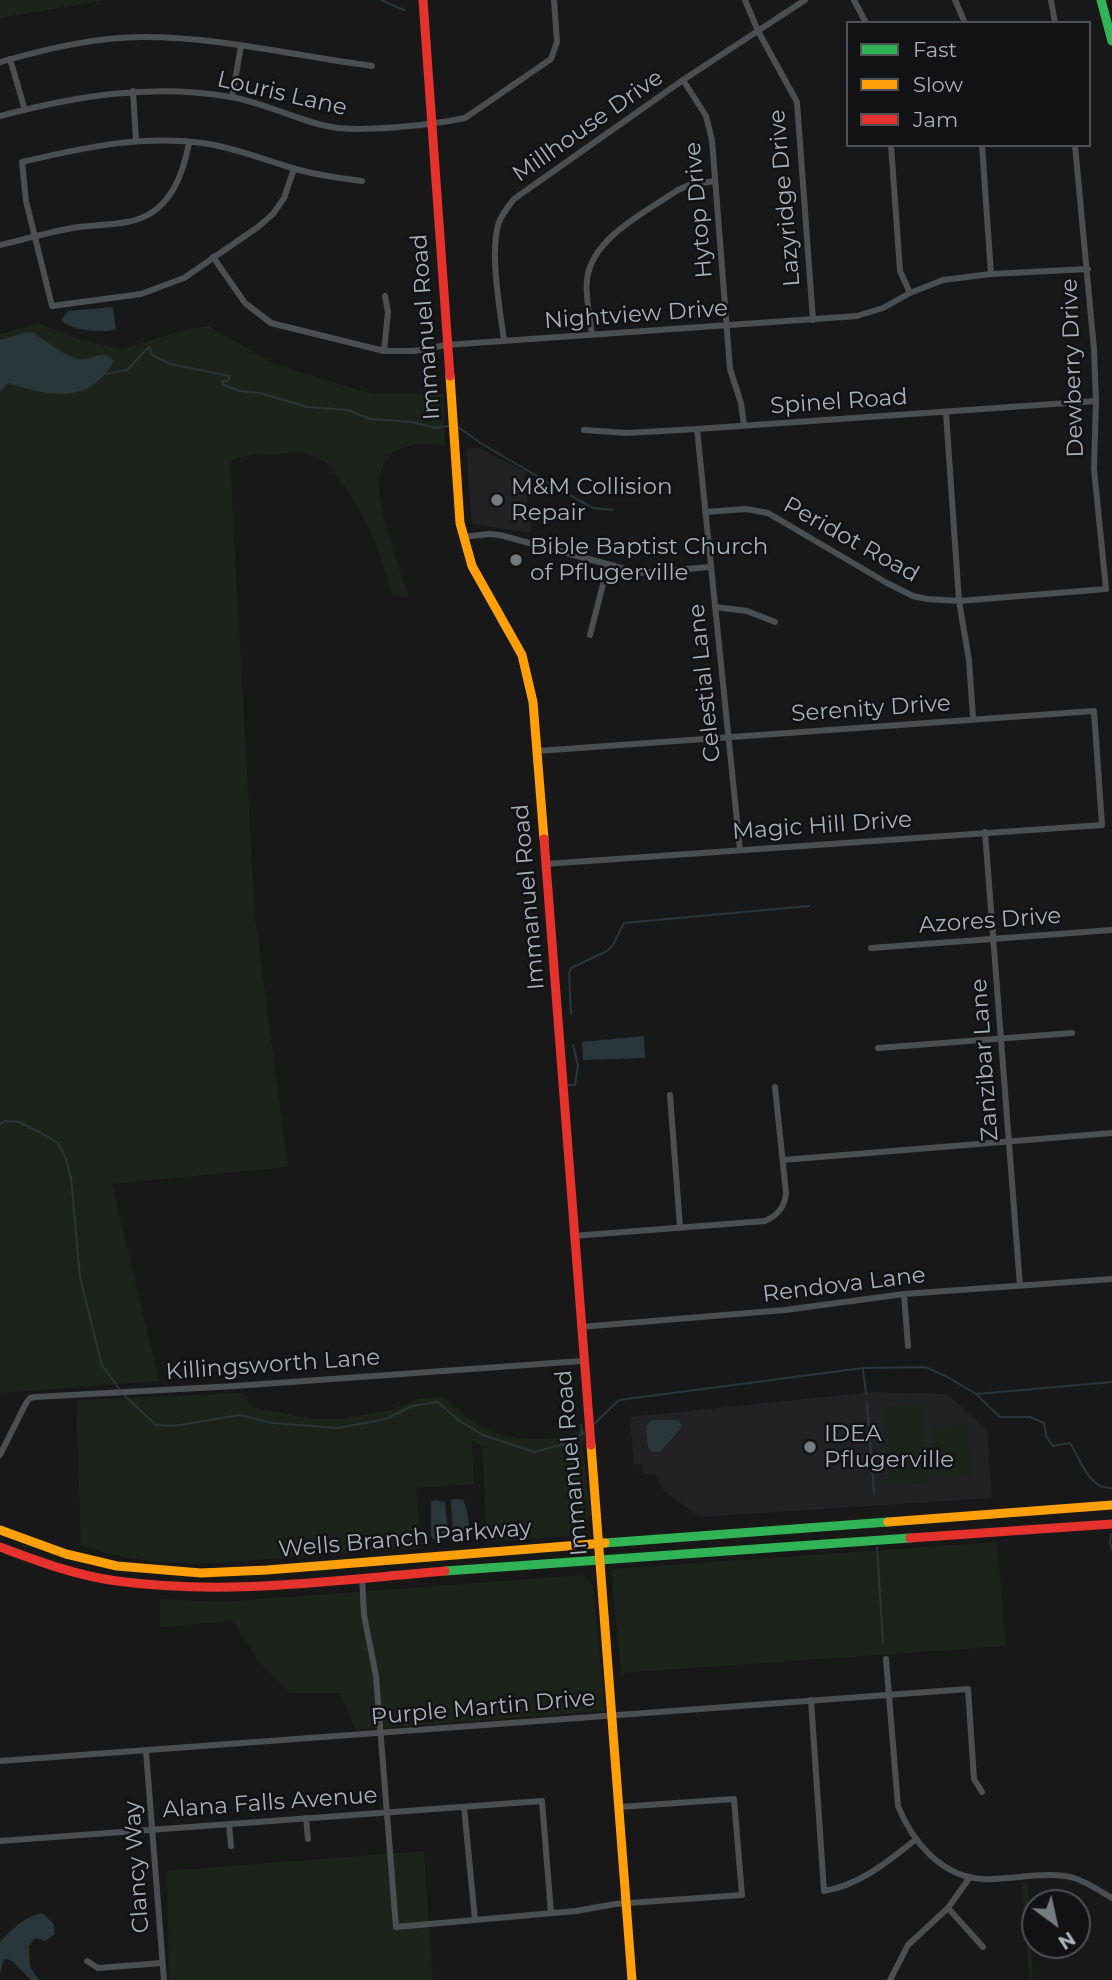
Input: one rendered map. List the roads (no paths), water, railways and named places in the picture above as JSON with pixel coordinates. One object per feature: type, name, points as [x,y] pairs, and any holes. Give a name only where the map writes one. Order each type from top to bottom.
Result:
[{"type":"street","name":"Immanuel Road","points":[[424,0],[457,501],[463,537],[475,573],[513,637],[525,664],[533,702],[632,1980]]},
{"type":"street","name":"Louris Lane","points":[[0,116],[85,96],[133,91],[174,91],[232,97],[337,128],[432,124],[465,118],[551,59],[558,42],[554,0]]},
{"type":"street","name":"Lazyridge Drive","points":[[745,0],[758,31],[792,91],[799,116],[813,320]]},
{"type":"street","name":"Millhouse Drive","points":[[503,341],[495,247],[498,224],[514,199],[683,80],[805,0]]},
{"type":"street","points":[[854,0],[865,21]]},
{"type":"street","points":[[955,0],[964,21]]},
{"type":"street","points":[[1051,0],[1055,21]]},
{"type":"street","points":[[1101,0],[1112,41]]},
{"type":"street","points":[[0,62],[71,44],[120,38],[192,39],[372,66]]},
{"type":"street","points":[[232,97],[241,46]]},
{"type":"street","points":[[10,59],[24,110]]},
{"type":"street","name":"Hytop Drive","points":[[683,80],[709,125],[730,369],[741,403],[744,425]]},
{"type":"street","points":[[133,91],[136,140]]},
{"type":"street","points":[[294,169],[284,198],[273,214],[184,278],[121,299],[52,306],[26,201],[22,162],[77,149],[136,140],[211,144],[294,169],[362,181]]},
{"type":"street","points":[[0,245],[78,227],[130,222],[148,214],[175,190],[183,172],[189,143]]},
{"type":"street","points":[[891,147],[900,271],[910,293]]},
{"type":"street","points":[[982,147],[991,274]]},
{"type":"street","name":"Dewberry Drive","points":[[1075,147],[1088,269],[1096,401],[1094,469],[1106,589]]},
{"type":"street","points":[[592,335],[587,276],[599,250],[610,237],[678,190],[689,185],[715,181]]},
{"type":"street","name":"Nightview Drive","points":[[213,257],[245,303],[271,323],[384,351],[414,351],[446,345],[813,320],[871,313],[934,282],[991,274],[1088,269]]},
{"type":"street","points":[[384,351],[388,312],[385,296]]},
{"type":"street","name":"Spinel Road","points":[[584,430],[628,433],[1096,401]]},
{"type":"street","points":[[946,413],[959,601],[969,660],[973,718]]},
{"type":"street","name":"Celestial Lane","points":[[697,429],[740,850]]},
{"type":"street","name":"Peridot Road","points":[[705,512],[746,509],[768,513],[901,591],[927,599],[959,601],[1106,589]]},
{"type":"street","points":[[463,537],[489,534],[500,536],[640,573],[710,567]]},
{"type":"street","points":[[590,635],[608,565]]},
{"type":"street","points":[[715,607],[747,611],[775,622]]},
{"type":"street","name":"Serenity Drive","points":[[537,751],[1094,711],[1102,825]]},
{"type":"street","name":"Magic Hill Drive","points":[[545,864],[1102,825]]},
{"type":"street","name":"Zanzibar Lane","points":[[985,832],[1020,1286]]},
{"type":"street","name":"Azores Drive","points":[[872,948],[1112,930]]},
{"type":"street","points":[[878,1048],[1072,1033]]},
{"type":"street","points":[[573,1236],[765,1221],[778,1213],[786,1193],[775,1087]]},
{"type":"street","points":[[670,1095],[680,1227]]},
{"type":"street","points":[[783,1160],[1112,1133]]},
{"type":"street","name":"Rendova Lane","points":[[580,1327],[785,1310],[904,1294],[1112,1279]]},
{"type":"street","points":[[904,1294],[908,1346]]},
{"type":"street","name":"Killingsworth Lane","points":[[0,1455],[26,1403],[35,1397],[235,1386],[582,1361]]},
{"type":"street","name":"Wells Branch Parkway","points":[[0,1530],[66,1554],[117,1566],[201,1573],[1112,1505]]},
{"type":"street","points":[[1004,1513],[1006,1531]]},
{"type":"street","points":[[875,1523],[876,1541]]},
{"type":"street","name":"Wells Branch Parkway","points":[[0,1547],[62,1569],[115,1581],[171,1588],[268,1586],[1112,1524]]},
{"type":"street","points":[[362,1577],[364,1615],[376,1676],[396,1927],[551,1913],[626,1903],[741,1895],[734,1799],[619,1807]]},
{"type":"street","points":[[886,1659],[898,1806],[915,1840],[930,1856],[951,1870],[970,1877],[1072,1877],[1112,1898]]},
{"type":"street","name":"Purple Martin Drive","points":[[0,1761],[968,1689],[974,1779],[982,1792]]},
{"type":"street","points":[[811,1700],[824,1891],[862,1879],[915,1840]]},
{"type":"street","name":"Clancy Way","points":[[146,1751],[164,1980]]},
{"type":"street","name":"Alana Falls Avenue","points":[[0,1841],[542,1801],[551,1913]]},
{"type":"street","points":[[464,1807],[475,1920]]},
{"type":"street","points":[[306,1818],[308,1839]]},
{"type":"street","points":[[229,1824],[231,1846]]},
{"type":"street","points":[[890,1980],[908,1945],[948,1908],[970,1877]]},
{"type":"street","points":[[948,1908],[983,1947]]},
{"type":"street","points":[[87,1961],[98,1968],[162,1963]]},
{"type":"waterway","points":[[381,0],[404,10]]},
{"type":"waterway","points":[[104,374],[127,370],[149,347],[152,355],[170,364],[230,376],[228,381],[222,381],[224,385],[240,391],[260,393],[307,407],[348,410],[371,419],[412,422],[435,428],[448,426]]},
{"type":"waterway","points":[[458,427],[482,444],[593,508],[613,510]]},
{"type":"waterway","points":[[571,1014],[571,968],[607,951],[624,923],[809,906]]},
{"type":"waterway","points":[[569,1085],[575,1085],[578,1065],[573,1045]]},
{"type":"waterway","points":[[0,1124],[5,1121],[19,1122],[41,1133],[58,1143],[66,1159],[71,1178],[80,1277],[102,1366],[119,1388]]},
{"type":"waterway","points":[[593,1425],[619,1400],[863,1368],[925,1367],[976,1394],[1000,1417],[1030,1417],[1044,1423],[1046,1436],[1053,1446],[1070,1443],[1091,1479],[1097,1484],[1112,1488]]},
{"type":"waterway","points":[[863,1370],[866,1394]]},
{"type":"waterway","points":[[977,1394],[1112,1382]]},
{"type":"waterway","points":[[125,1396],[156,1425],[174,1426],[240,1415],[272,1423],[338,1428],[386,1419],[412,1406],[438,1402],[458,1420],[483,1435],[534,1452],[572,1442],[586,1431]]},
{"type":"waterway","points":[[867,1403],[874,1493]]},
{"type":"waterway","points":[[581,1425],[582,1434]]},
{"type":"waterway","points":[[1111,1534],[1112,1550]]},
{"type":"waterway","points":[[877,1547],[883,1642]]},
{"type":"place","name":"M&M Collision Repair","points":[[497,500]]},
{"type":"place","name":"Bible Baptist Church of Pflugerville","points":[[516,560]]},
{"type":"place","name":"IDEA Pflugerville","points":[[810,1447]]}]
